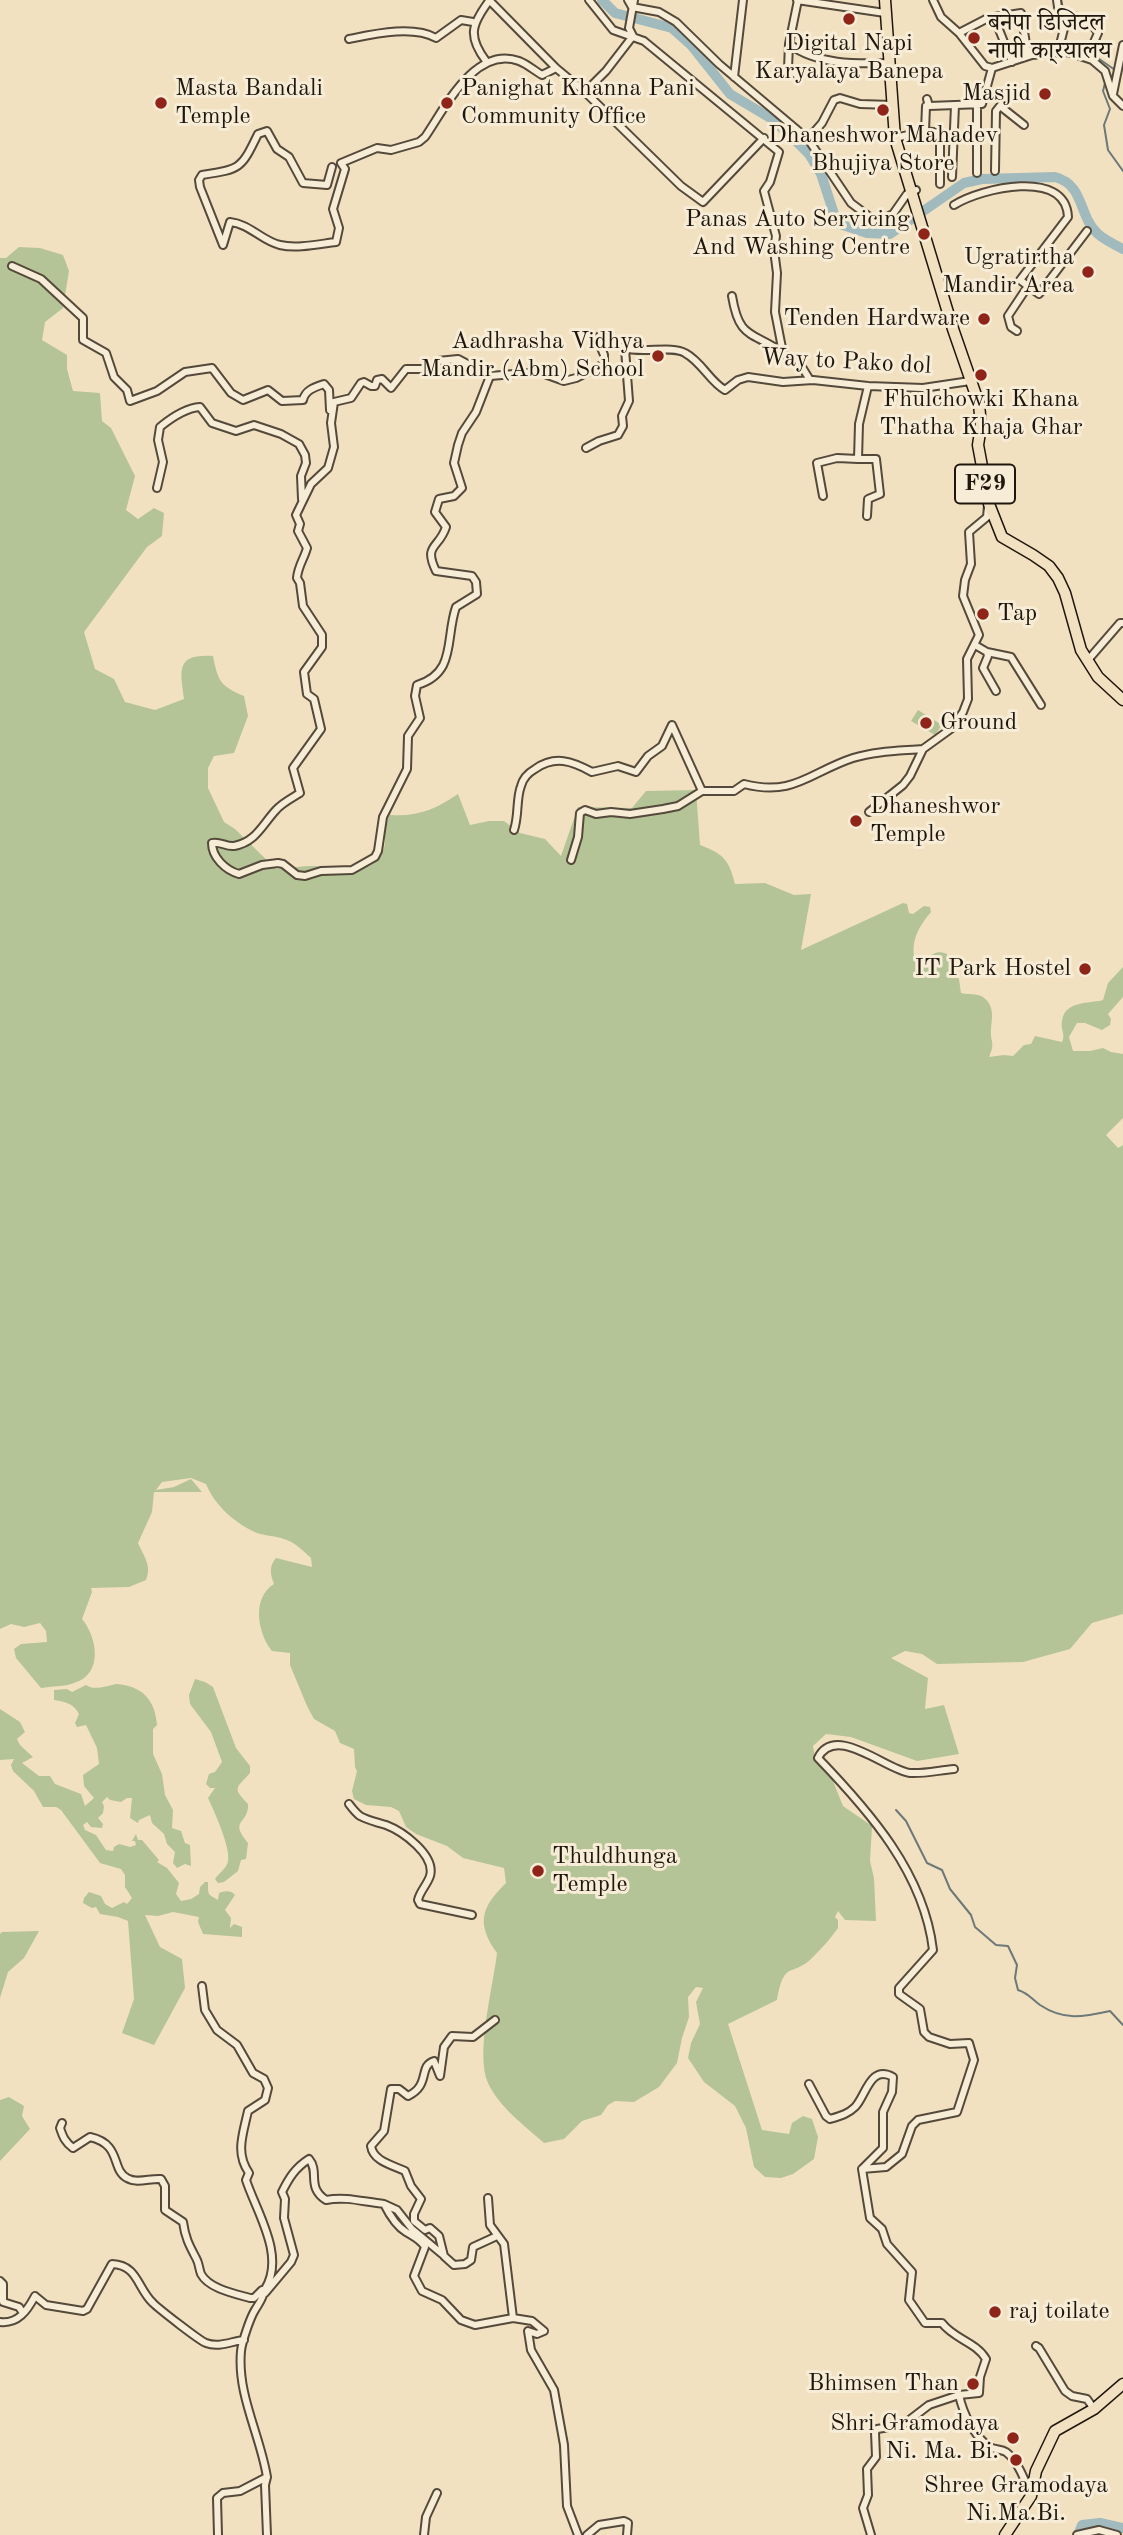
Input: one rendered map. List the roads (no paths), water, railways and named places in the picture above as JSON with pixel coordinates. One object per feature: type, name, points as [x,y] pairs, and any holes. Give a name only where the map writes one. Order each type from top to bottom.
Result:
[{"type":"main road","name":"F29","points":[[885,0],[895,138],[979,404],[981,426],[978,445],[989,504],[1002,537],[1049,566],[1058,578],[1065,593],[1081,650],[1098,677],[1123,700]]},
{"type":"main road","points":[[1005,2535],[1031,2496],[1036,2471],[1055,2431],[1094,2409],[1123,2384]]},
{"type":"street","points":[[589,0],[613,30],[644,40],[777,149],[780,155],[764,191],[776,236],[775,312],[783,353]]},
{"type":"street","points":[[734,77],[743,0]]},
{"type":"street","points":[[797,75],[788,69],[789,44],[797,0],[885,13]]},
{"type":"street","points":[[850,0],[850,9]]},
{"type":"street","points":[[933,0],[941,17],[959,33],[981,62],[992,68],[1028,56],[1058,52],[1087,58],[1105,71],[1113,96],[1123,106]]},
{"type":"street","points":[[1058,0],[1058,7],[1067,17],[1078,17],[1091,22],[1098,33],[1087,58]]},
{"type":"street","points":[[486,61],[480,54],[473,22],[489,1],[681,186],[703,202],[764,138]]},
{"type":"street","points":[[633,36],[629,28],[631,2],[659,12],[676,22],[734,77],[808,139],[851,203],[871,218],[883,220],[913,194]]},
{"type":"street","points":[[959,33],[981,21],[1021,13],[1028,56]]},
{"type":"street","points":[[994,17],[1013,62]]},
{"type":"street","points":[[1058,52],[1067,17]]},
{"type":"street","points":[[349,39],[382,32],[424,33],[436,38],[461,20],[473,22]]},
{"type":"street","points":[[584,92],[606,71],[633,36]]},
{"type":"street","points":[[789,44],[801,52],[836,62],[889,62]]},
{"type":"street","points":[[1113,96],[1123,45]]},
{"type":"street","points":[[332,167],[327,185],[303,183],[289,157],[277,149],[267,131],[258,134],[245,162],[233,170],[202,175],[199,180],[223,245],[230,222],[240,223],[279,245],[309,246],[336,242],[339,228],[333,209],[345,169],[341,163],[377,148],[391,150],[419,142],[466,78],[486,61],[519,61],[542,75],[556,68]]},
{"type":"street","points":[[977,173],[980,104],[992,68]]},
{"type":"street","points":[[808,139],[822,123],[834,100],[840,98],[860,104],[892,105]]},
{"type":"street","points":[[925,131],[928,102],[980,104],[998,108],[1000,106],[1024,125]]},
{"type":"street","points":[[952,177],[955,105]]},
{"type":"street","points":[[995,171],[998,108]]},
{"type":"street","points":[[895,138],[925,131],[940,132],[940,184]]},
{"type":"street","points":[[954,205],[962,200],[1001,189],[1040,186],[1061,197],[1067,205],[1068,218],[1020,280],[1039,294],[1087,231]]},
{"type":"street","points":[[12,266],[41,279],[83,317],[83,340],[106,353],[114,377],[127,390],[130,401],[157,391],[185,372],[212,368],[231,393],[243,400],[268,390],[282,401],[303,400],[313,387],[324,384],[329,390],[331,423],[334,447],[328,468],[311,484],[296,515],[300,524],[298,531],[307,548],[304,559],[298,566],[297,578],[303,606],[322,635],[322,647],[304,672],[307,694],[314,699],[321,729],[293,768],[300,793],[277,808],[262,830],[248,842],[231,847],[219,842],[212,843],[214,855],[230,870],[239,874],[271,863],[283,864],[297,875],[305,876],[321,871],[352,870],[375,857],[383,817],[407,769],[408,736],[420,718],[415,696],[417,685],[429,681],[444,666],[456,607],[477,594],[476,582],[472,576],[436,571],[429,557],[432,548],[443,537],[446,527],[435,512],[439,499],[454,496],[462,488],[455,472],[458,445],[462,433],[476,412],[490,376],[458,359],[438,361],[432,369],[405,369],[391,388],[382,379],[377,380],[375,386],[371,387],[364,382],[360,383],[351,398],[334,402],[331,423]]},
{"type":"street","points":[[1017,331],[1011,327],[1008,316],[1028,286]]},
{"type":"street","points":[[732,296],[735,316],[745,331],[802,367],[810,380]]},
{"type":"street","name":"Way to Pako dol","points":[[490,376],[539,372],[564,381],[576,378],[604,364],[604,355],[597,338],[600,336],[625,348],[680,351],[697,361],[725,390],[738,380],[748,377],[783,382],[810,380],[923,388],[970,381]]},
{"type":"street","points":[[586,448],[618,435],[623,426],[622,416],[630,393],[626,379],[625,348]]},
{"type":"street","points":[[858,459],[858,430],[868,386]]},
{"type":"street","points":[[157,488],[163,462],[159,448],[160,427],[172,417],[200,407],[212,423],[236,431],[254,425],[299,443],[306,463],[301,476],[303,500]]},
{"type":"street","points":[[823,496],[817,463],[837,458],[876,459],[880,494],[868,499],[867,516]]},
{"type":"street","points":[[869,812],[903,785],[923,749],[952,727],[967,705],[967,659],[979,635],[964,596],[965,580],[971,564],[969,532],[986,517],[989,504]]},
{"type":"street","points":[[1088,660],[1120,623],[1123,623]]},
{"type":"street","points":[[975,645],[987,652],[1011,657],[1041,705]]},
{"type":"street","points":[[987,652],[983,668],[996,691]]},
{"type":"street","points":[[514,830],[520,807],[520,787],[527,775],[541,765],[550,760],[560,760],[578,764],[592,772],[618,766],[636,772],[648,756],[662,746],[671,725],[702,791]]},
{"type":"street","points":[[570,860],[578,837],[582,811],[596,814],[630,814],[678,806],[702,791],[734,791],[744,784],[758,787],[791,786],[864,755],[923,749]]},
{"type":"street","points":[[862,2169],[886,2166],[902,2154],[912,2126],[918,2120],[957,2112],[974,2060],[969,2043],[950,2044],[929,2037],[924,2032],[920,2009],[899,1994],[899,1988],[933,1950],[922,1911],[914,1888],[884,1832],[874,1824],[863,1806],[818,1758],[821,1752],[834,1745],[849,1746],[909,1773],[954,1769]]},
{"type":"street","points":[[349,1804],[361,1816],[413,1838],[424,1853],[430,1867],[430,1875],[422,1888],[418,1900],[420,1904],[472,1914]]},
{"type":"street","points":[[202,1986],[205,2010],[217,2030],[237,2045],[253,2073],[264,2079],[268,2088],[265,2100],[248,2111],[240,2152],[249,2173],[246,2180],[274,2254],[269,2284],[254,2312],[241,2353],[249,2416],[267,2477],[267,2535]]},
{"type":"street","points":[[444,2256],[439,2236],[430,2228],[425,2230],[414,2221],[414,2214],[421,2199],[411,2186],[405,2171],[377,2158],[371,2146],[384,2131],[391,2089],[399,2088],[408,2096],[416,2092],[422,2086],[425,2066],[429,2062],[434,2061],[440,2076],[448,2039],[452,2036],[473,2037],[495,2020]]},
{"type":"street","points":[[809,2084],[830,2119],[847,2114],[858,2105],[870,2081],[876,2076],[888,2074],[893,2077],[892,2092],[883,2112],[883,2148],[862,2169]]},
{"type":"street","points":[[62,2123],[62,2135],[66,2143],[73,2148],[90,2137],[97,2138],[112,2150],[122,2174],[130,2180],[161,2179],[165,2186],[165,2210],[183,2222],[188,2246],[199,2262],[204,2278],[225,2291],[250,2298],[254,2298],[261,2290],[264,2292]]},
{"type":"street","points":[[264,2292],[294,2255],[284,2218],[285,2199],[282,2192],[291,2174],[309,2159],[314,2165],[314,2186],[318,2194],[326,2200],[343,2197],[384,2204],[397,2210],[412,2229],[454,2265],[465,2264],[471,2260],[473,2247],[497,2236]]},
{"type":"street","points":[[862,2169],[870,2218],[883,2229],[887,2244],[912,2272],[909,2300],[925,2323],[942,2323],[948,2331],[981,2350],[986,2358],[980,2377],[979,2393],[959,2395],[929,2405],[903,2425],[877,2429],[875,2432],[876,2457],[867,2469],[868,2495],[863,2508],[871,2535]]},
{"type":"street","points":[[488,2198],[490,2225],[504,2244],[513,2318]]},
{"type":"street","points":[[384,2204],[389,2215],[403,2231],[420,2240],[425,2247],[414,2276],[422,2291],[442,2300],[461,2320],[475,2326],[513,2318],[532,2321],[544,2331],[537,2334],[528,2331],[531,2350],[554,2390],[564,2445],[567,2506],[578,2535]]},
{"type":"street","points":[[0,2322],[10,2323],[19,2319],[35,2296],[46,2305],[75,2310],[87,2309],[112,2264],[121,2264],[138,2277],[142,2290],[153,2304],[206,2343],[221,2345],[244,2340]]},
{"type":"street","points":[[0,2281],[3,2284],[3,2302],[19,2307],[23,2313]]},
{"type":"street","points":[[1036,2346],[1065,2390],[1072,2396],[1087,2399],[1094,2409]]},
{"type":"street","points":[[959,2395],[969,2423],[990,2447],[1008,2453],[1023,2476],[1031,2496]]},
{"type":"street","points":[[218,2535],[217,2498],[223,2493],[240,2491],[267,2477]]},
{"type":"street","points":[[424,2535],[426,2516],[437,2493]]},
{"type":"street","points":[[587,2535],[599,2525],[624,2521],[628,2524],[627,2535]]},
{"type":"street","points":[[1077,2535],[1099,2530],[1117,2535]]},
{"type":"waterway","points":[[602,0],[615,13],[672,28],[691,45],[730,94],[772,119],[793,138],[809,154],[821,174],[837,223],[867,233],[890,234],[964,183],[982,179],[1055,177],[1072,187],[1087,219],[1098,234],[1123,249]]},
{"type":"waterway","points":[[1061,0],[1062,5],[1074,14]]},
{"type":"waterway","points":[[1086,17],[1094,20],[1101,28],[1095,56],[1115,70],[1111,81]]},
{"type":"waterway","points":[[1105,83],[1103,91],[1110,109],[1104,125],[1108,150],[1123,171]]},
{"type":"waterway","points":[[896,1810],[906,1821],[927,1863],[942,1870],[950,1889],[971,1915],[975,1927],[996,1945],[1008,1946],[1017,1965],[1015,1978],[1018,1990],[1057,2014],[1082,2016],[1110,2011],[1123,2025]]},
{"type":"waterway","points":[[1078,2535],[1082,2525],[1100,2523],[1123,2528]]},
{"type":"place","name":"Digital Napi Karyalaya Banepa","points":[[849,19]]},
{"type":"place","name":"बनेपा डिजिटल नापी का्रयालय","points":[[974,38]]},
{"type":"place","name":"Masjid","points":[[1045,94]]},
{"type":"place","name":"Masta Bandali Temple","points":[[161,103]]},
{"type":"place","name":"Panighat Khanna Pani Community Office","points":[[447,103]]},
{"type":"place","name":"Dhaneshwor Mahadev Bhujiya Store","points":[[883,110]]},
{"type":"place","name":"Panas Auto Servicing And Washing Centre","points":[[924,234]]},
{"type":"place","name":"Ugratirtha Mandir Area","points":[[1088,272]]},
{"type":"place","name":"Tenden Hardware","points":[[984,319]]},
{"type":"place","name":"Aadhrasha Vidhya Mandir (Abm) School","points":[[658,356]]},
{"type":"place","name":"Fhulchowki Khana Thatha Khaja Ghar","points":[[981,375]]},
{"type":"place","name":"Tap","points":[[983,614]]},
{"type":"place","name":"Ground","points":[[926,723]]},
{"type":"place","name":"Dhaneshwor Temple","points":[[856,821]]},
{"type":"place","name":"IT Park Hostel","points":[[1085,969]]},
{"type":"place","name":"Thuldhunga Temple","points":[[538,1871]]},
{"type":"place","name":"raj toilate","points":[[995,2312]]},
{"type":"place","name":"Bhimsen Than","points":[[973,2384]]},
{"type":"place","name":"Shri Gramodaya Ni. Ma. Bi.","points":[[1013,2438]]},
{"type":"place","name":"Shree Gramodaya Ni.Ma.Bi.","points":[[1016,2460]]}]
